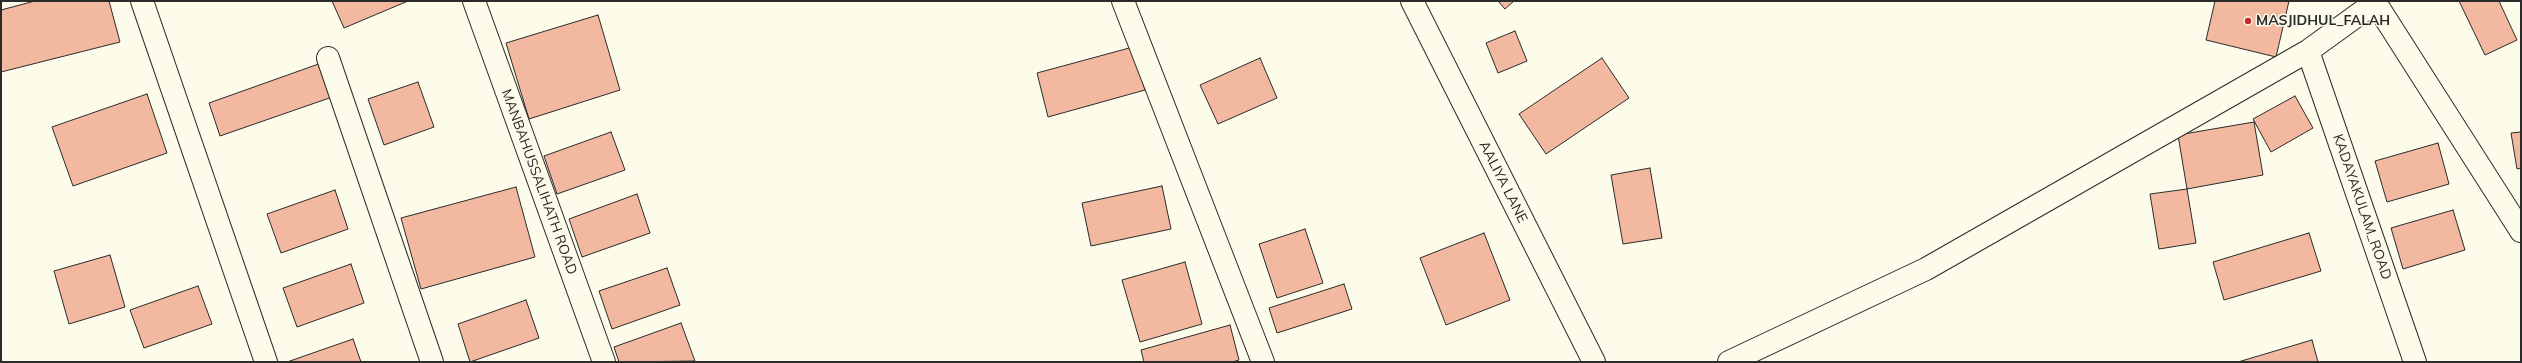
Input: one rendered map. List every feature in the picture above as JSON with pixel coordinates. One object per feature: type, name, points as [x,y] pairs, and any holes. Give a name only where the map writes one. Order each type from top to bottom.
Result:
[{"type":"street","points":[[142,1],[266,362]]},
{"type":"street","name":"MANBAHUSSALIHATH ROAD","points":[[474,1],[604,362]]},
{"type":"street","points":[[1123,1],[1263,362]]},
{"type":"street","name":"AALIYA LANE","points":[[1412,1],[1594,362]]},
{"type":"street","points":[[1729,362],[1926,269],[2308,51],[2376,1],[2521,231]]},
{"type":"street","name":"KADAYAKULAM_ROAD","points":[[2308,51],[2415,362]]},
{"type":"street","points":[[328,58],[432,362]]},
{"type":"building","points":[[35,1],[109,1],[120,42],[1,72],[1,10]]},
{"type":"building","points":[[332,1],[408,1],[344,28]]},
{"type":"building","points":[[1498,1],[1514,1],[1505,9]]},
{"type":"building","name":"MASJIDHUL_FALAH","points":[[2215,1],[2289,1],[2276,57],[2206,40]]},
{"type":"building","points":[[2459,1],[2499,1],[2517,40],[2485,55]]},
{"type":"building","points":[[598,15],[620,90],[529,119],[506,43]]},
{"type":"building","points":[[1515,31],[1527,61],[1498,73],[1486,43]]},
{"type":"building","points":[[1133,47],[1145,90],[1048,117],[1037,73]]},
{"type":"building","points":[[1260,58],[1277,98],[1218,124],[1200,85]]},
{"type":"building","points":[[1602,58],[1629,98],[1546,154],[1519,114]]},
{"type":"building","points":[[327,61],[338,95],[220,136],[209,103]]},
{"type":"building","points":[[418,82],[434,127],[384,145],[368,99]]},
{"type":"building","points":[[147,94],[167,153],[73,186],[52,127]]},
{"type":"building","points":[[2295,96],[2313,128],[2271,152],[2253,119]]},
{"type":"building","points":[[2254,122],[2263,175],[2187,189],[2178,135]]},
{"type":"building","points":[[611,132],[625,170],[557,194],[544,156]]},
{"type":"building","points":[[2521,132],[2521,168],[2517,169],[2511,133]]},
{"type":"building","points":[[2438,143],[2449,184],[2387,202],[2375,161]]},
{"type":"building","points":[[1650,168],[1662,238],[1623,244],[1611,175]]},
{"type":"building","points":[[1162,186],[1171,229],[1091,246],[1082,203]]},
{"type":"building","points":[[516,187],[535,257],[421,289],[401,218]]},
{"type":"building","points":[[2187,189],[2196,243],[2159,249],[2150,194]]},
{"type":"building","points":[[335,190],[348,229],[281,253],[267,214]]},
{"type":"building","points":[[637,194],[650,233],[582,257],[569,219]]},
{"type":"building","points":[[2453,210],[2465,250],[2403,269],[2391,228]]},
{"type":"building","points":[[1305,229],[1323,283],[1277,298],[1259,244]]},
{"type":"building","points":[[1484,233],[1510,300],[1446,325],[1420,258]]},
{"type":"building","points":[[2309,233],[2321,271],[2224,300],[2213,262]]},
{"type":"building","points":[[110,255],[125,307],[69,324],[54,271]]},
{"type":"building","points":[[1185,262],[1202,324],[1140,342],[1122,280]]},
{"type":"building","points":[[351,264],[364,303],[297,327],[283,288]]},
{"type":"building","points":[[667,268],[680,305],[612,329],[599,291]]},
{"type":"building","points":[[1344,284],[1352,309],[1277,333],[1269,308]]},
{"type":"building","points":[[198,286],[212,324],[144,348],[130,310]]},
{"type":"building","points":[[526,300],[539,338],[470,362],[458,324]]},
{"type":"building","points":[[681,323],[695,361],[619,362],[614,347]]},
{"type":"building","points":[[1230,325],[1239,360],[1232,362],[1144,362],[1141,350]]},
{"type":"building","points":[[353,339],[361,362],[287,362]]},
{"type":"building","points":[[2312,340],[2318,362],[2238,362]]},
{"type":"place","name":"MASJIDHUL_FALAH","points":[[2248,21]]}]
